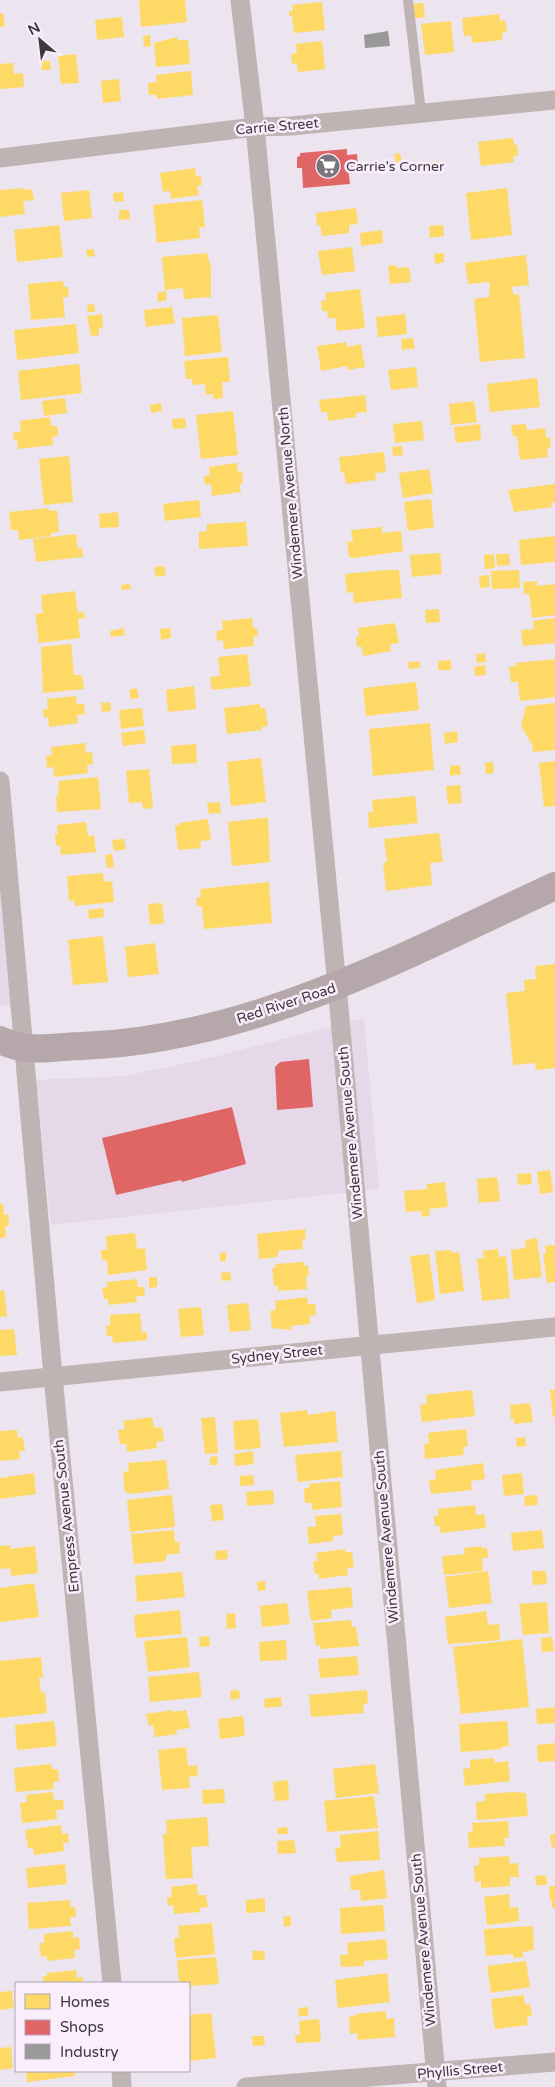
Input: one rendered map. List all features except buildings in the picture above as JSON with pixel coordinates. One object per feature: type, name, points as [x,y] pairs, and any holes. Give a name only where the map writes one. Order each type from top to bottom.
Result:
[{"type":"main road","name":"Red River Road","points":[[11,1044],[111,1045],[170,1036],[237,1019],[337,986],[555,886]]},
{"type":"street","name":"Windemere Avenue North","points":[[240,0],[255,127],[337,986]]},
{"type":"street","name":"Carrie Street","points":[[0,158],[255,127],[291,126],[555,100]]},
{"type":"street","name":"Empress Avenue South","points":[[0,780],[11,1044],[53,1376],[112,1982]]},
{"type":"street","name":"Windemere Avenue South","points":[[337,986],[368,1346],[436,2080]]},
{"type":"street","name":"Sydney Street","points":[[0,1382],[555,1327]]},
{"type":"street","name":"Phyllis Street","points":[[246,2087],[436,2080],[555,2062]]},
{"type":"street","points":[[121,2072],[122,2087]]},
{"type":"lane","points":[[408,0],[422,112]]},
{"type":"shaded area","points":[[0,853],[26,1012],[0,1005]]},
{"type":"shaded area","points":[[364,1018],[379,1189],[51,1225],[36,1080],[124,1076],[210,1058]]},
{"type":"place","name":"Carrie's Corner","points":[[328,166]]}]
